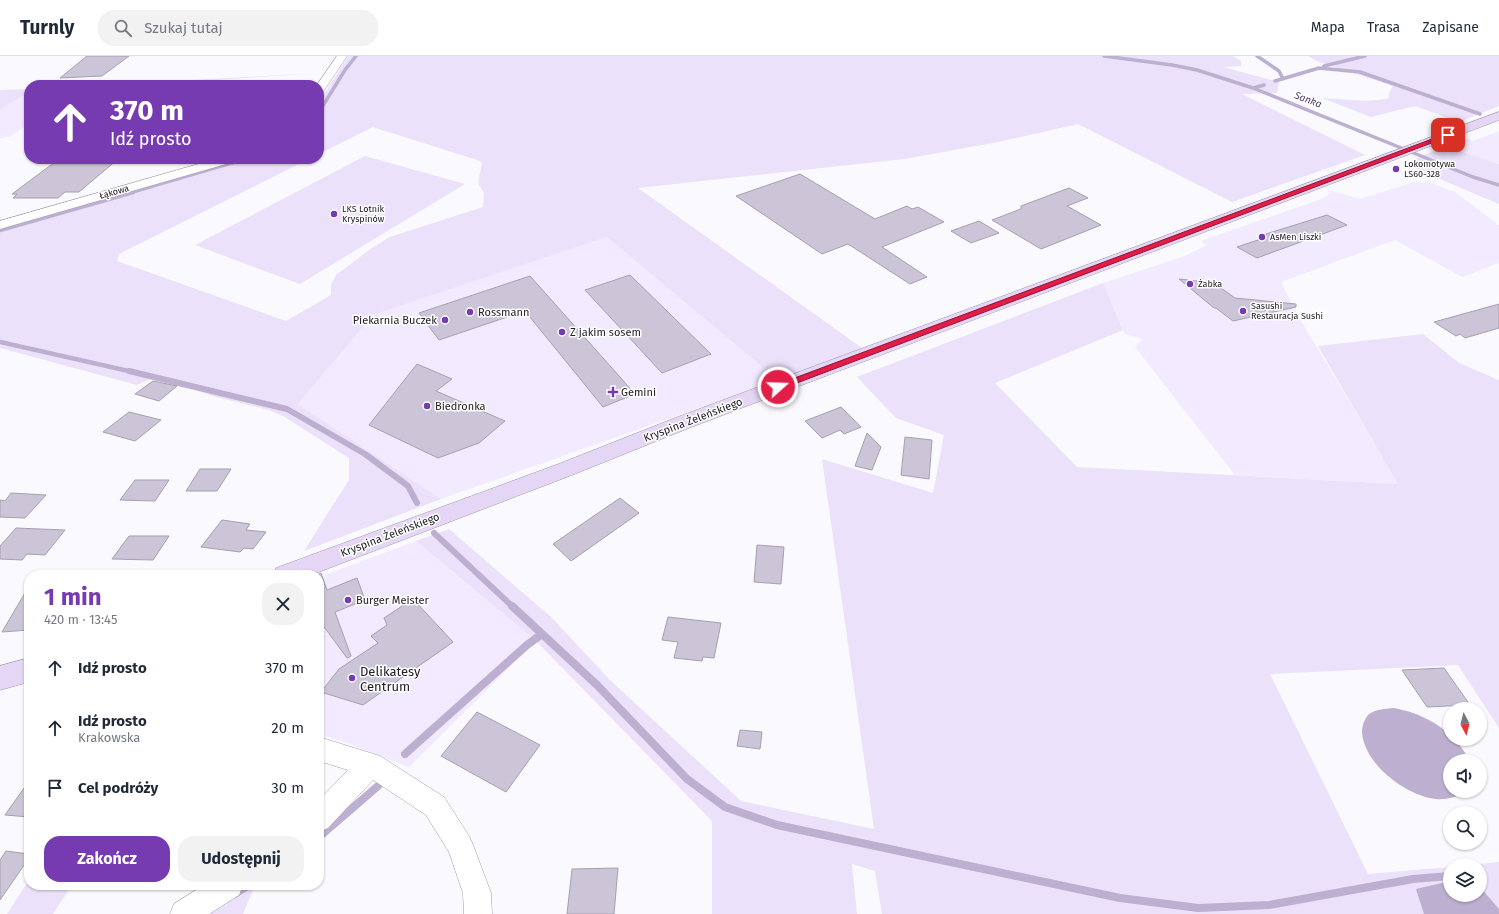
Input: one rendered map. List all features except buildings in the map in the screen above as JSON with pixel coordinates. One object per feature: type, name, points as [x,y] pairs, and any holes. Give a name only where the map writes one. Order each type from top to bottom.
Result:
[{"type":"main road","name":"Kryspina Żeleńskiego","points":[[298,570],[564,470],[689,420],[1499,116]]},
{"type":"main road","points":[[0,678],[24,671]]},
{"type":"street","points":[[324,83],[342,56]]},
{"type":"street","name":"Łąkowa","points":[[0,225],[212,164]]},
{"type":"street","points":[[324,751],[376,767],[435,806],[460,845],[477,893],[478,914]]},
{"type":"street","points":[[324,815],[376,767]]},
{"type":"street","points":[[184,914],[221,890]]},
{"type":"shaded area","points":[[348,56],[1233,56],[1241,61],[1241,66],[1223,67],[1279,82],[1277,93],[1242,94],[1365,155],[1232,202],[1078,124],[998,142],[904,159],[638,188],[862,348],[778,380],[607,237],[373,315],[298,404],[441,499],[304,551],[349,480],[349,458],[283,416],[269,410],[213,396],[184,386],[150,379],[137,385],[0,348],[0,228],[220,164],[299,164],[119,254],[117,261],[286,321],[331,295],[331,285],[336,275],[372,248],[390,237],[483,207],[484,193],[478,183],[482,163],[480,161],[373,127],[324,152],[324,93]]},
{"type":"shaded area","points":[[1308,56],[1499,56],[1499,106],[1459,122],[1415,106],[1371,117],[1322,98],[1365,101],[1388,99],[1389,93],[1393,86],[1319,62]]},
{"type":"shaded area","points":[[318,73],[215,80],[191,80]]},
{"type":"shaded area","points":[[24,89],[24,95],[0,110],[0,90]]},
{"type":"shaded area","points":[[24,95],[24,127],[10,137],[0,139],[0,110]]},
{"type":"shaded area","points":[[1499,131],[1499,164],[1445,146],[1466,138],[1473,141]]},
{"type":"shaded area","points":[[1445,146],[1499,164],[1499,204],[1404,164]]},
{"type":"shaded area","name":"LKS Lotnik Kryspinów","points":[[365,156],[465,184],[300,284],[195,245]]},
{"type":"shaded area","points":[[1414,182],[1431,183],[1455,192],[1499,225],[1499,263],[1462,277],[1395,240],[1281,282],[1301,321],[1399,484],[1235,475],[1135,347],[1143,339],[1125,334],[1103,283],[1185,256],[1207,245],[1201,241],[1324,198],[1332,191],[1360,199]]},
{"type":"shaded area","points":[[607,237],[778,380],[441,499],[298,404],[373,315]]},
{"type":"shaded area","points":[[1103,283],[1123,330],[995,383],[1077,467],[1398,484],[1318,346],[1423,334],[1459,363],[1499,380],[1499,728],[1487,710],[1487,702],[1482,702],[1458,665],[1270,674],[1368,874],[1443,868],[1443,902],[1487,902],[1487,863],[1499,862],[1499,914],[882,914],[875,871],[852,864],[857,914],[712,914],[712,821],[536,641],[416,541],[449,529],[551,617],[611,681],[741,801],[874,829],[822,459],[933,493],[944,435],[896,418],[857,377]]},
{"type":"shaded area","points":[[416,541],[536,641],[409,767],[324,736],[324,575]]},
{"type":"shaded area","points":[[1394,708],[1417,714],[1443,729],[1443,746],[1460,746],[1465,752],[1466,754],[1443,754],[1443,798],[1452,798],[1436,799],[1424,797],[1412,792],[1388,776],[1378,766],[1370,756],[1362,732],[1364,721],[1368,715],[1380,710]]},
{"type":"shaded area","points":[[1443,883],[1443,902],[1487,902],[1487,895],[1499,909],[1499,914],[1424,914],[1416,889]]},
{"type":"shaded area","points":[[24,888],[24,890],[69,890],[53,914],[7,914]]},
{"type":"shaded area","points":[[239,890],[253,890],[243,914],[202,914]]},
{"type":"waterway","points":[[324,104],[345,70],[356,56]]},
{"type":"waterway","name":"Sanka","points":[[1104,56],[1172,65],[1197,70],[1253,88]]},
{"type":"waterway","points":[[1257,56],[1279,71],[1283,79]]},
{"type":"waterway","points":[[1324,66],[1365,56]]},
{"type":"waterway","points":[[1283,79],[1319,68],[1360,72],[1480,114]]},
{"type":"waterway","points":[[1275,81],[1283,79]]},
{"type":"waterway","name":"Sanka","points":[[1253,88],[1264,85]]},
{"type":"waterway","name":"Sanka","points":[[1253,88],[1473,177],[1499,185]]},
{"type":"waterway","points":[[129,193],[228,164]]},
{"type":"waterway","points":[[0,230],[133,192]]},
{"type":"waterway","points":[[0,342],[133,372]]},
{"type":"waterway","points":[[129,371],[287,409],[365,454],[408,486],[417,503]]},
{"type":"waterway","points":[[434,533],[513,607]]},
{"type":"waterway","points":[[512,606],[597,685],[687,779],[725,807],[777,825],[1120,898],[1198,908],[1269,905],[1413,879],[1443,877]]},
{"type":"waterway","points":[[405,754],[527,645],[542,634]]},
{"type":"waterway","points":[[324,833],[378,786]]},
{"type":"waterway","points":[[235,894],[241,890]]},
{"type":"place","name":"Lokomotywa LS60-328","points":[[1396,169]]},
{"type":"place","name":"LKS Lotnik Kryspinów","points":[[334,214]]},
{"type":"place","name":"AsMen Liszki","points":[[1262,237]]},
{"type":"place","name":"Żabka","points":[[1190,284]]},
{"type":"place","name":"Sasushi Restauracja Sushi","points":[[1243,311]]},
{"type":"place","name":"Rossmann","points":[[470,312]]},
{"type":"place","name":"Piekarnia Buczek","points":[[445,320]]},
{"type":"place","name":"Z jakim sosem","points":[[562,332]]},
{"type":"place","name":"Gemini","points":[[613,392]]},
{"type":"place","name":"Biedronka","points":[[427,406]]},
{"type":"place","name":"Burger Meister","points":[[348,600]]},
{"type":"place","name":"Delikatesy Centrum","points":[[352,678]]},
{"type":"route","points":[[778,387],[1448,135]]}]
